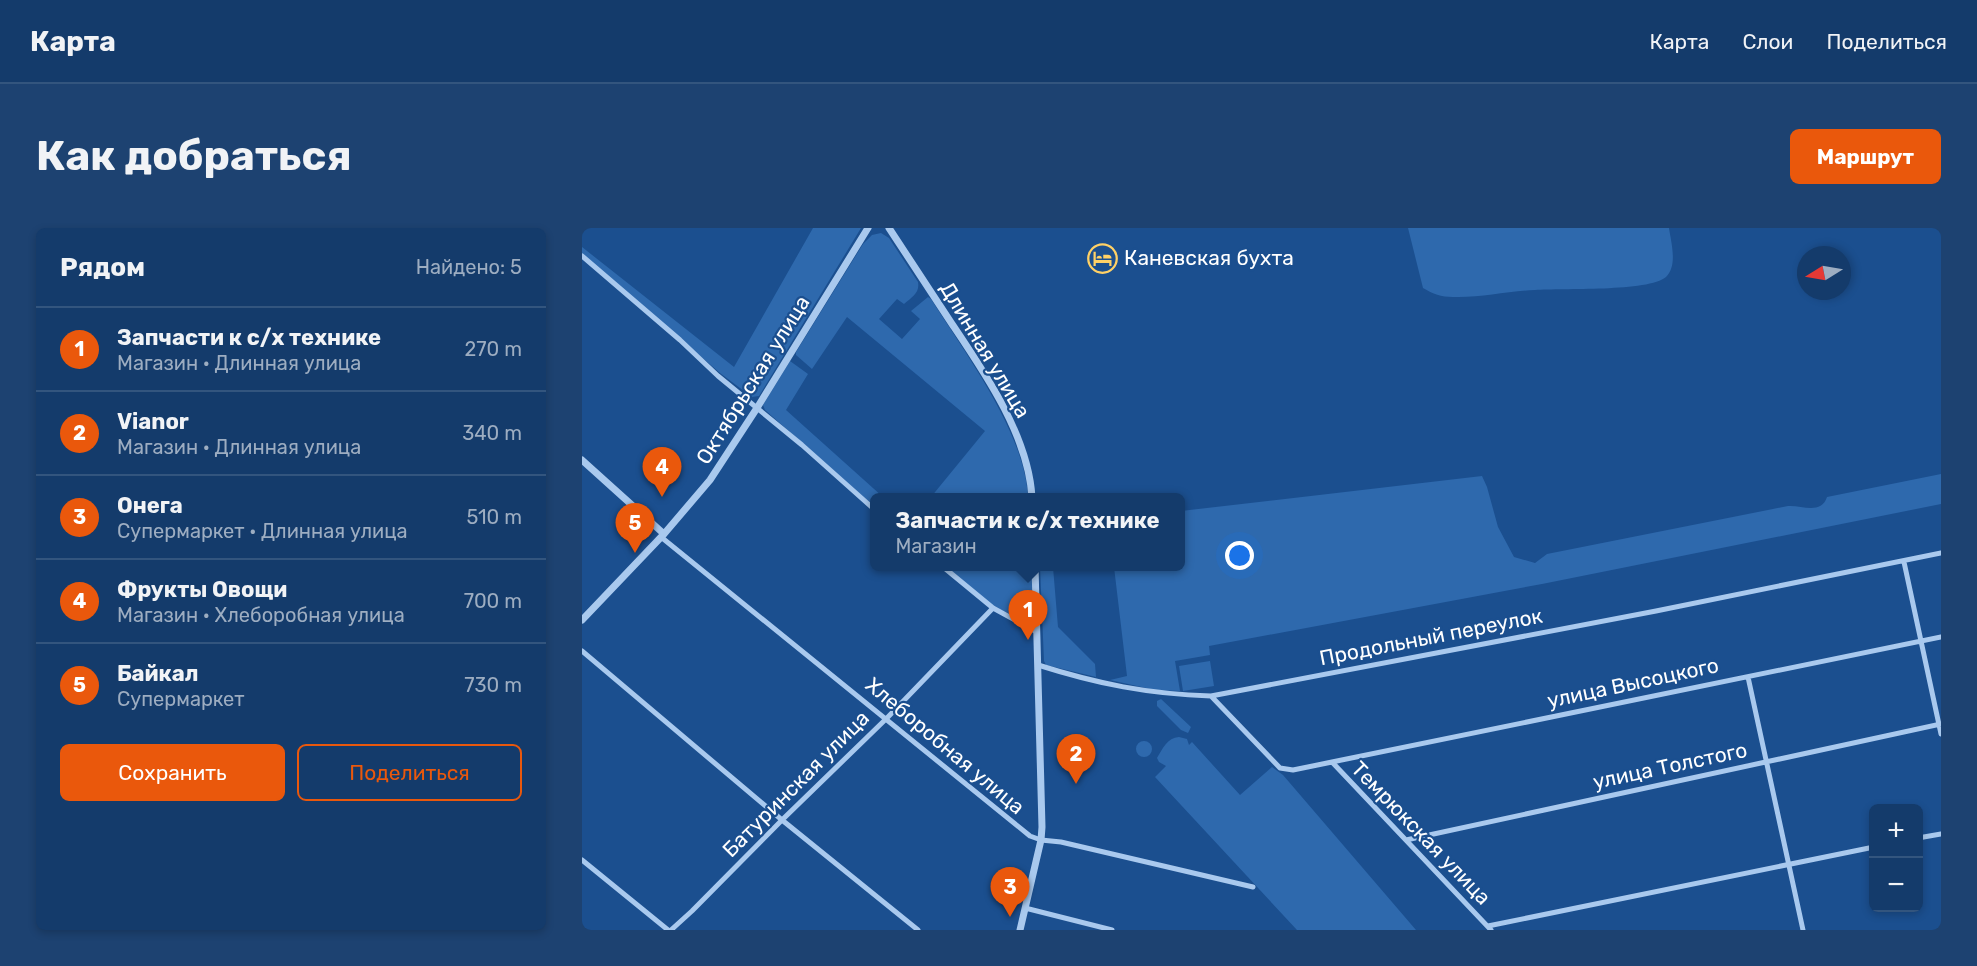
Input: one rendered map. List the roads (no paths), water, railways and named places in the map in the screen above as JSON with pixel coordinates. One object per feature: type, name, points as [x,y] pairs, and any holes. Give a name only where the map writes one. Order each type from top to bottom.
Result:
[{"type":"street","name":"Октябрьская улица","points":[[582,620],[663,536],[706,485],[757,408],[868,228]]},
{"type":"street","name":"Длинная улица","points":[[889,228],[966,345],[1004,408],[1023,458],[1031,493]]},
{"type":"street","points":[[582,256],[870,506]]},
{"type":"street","name":"Хлеборобная улица","points":[[582,460],[663,536],[1023,832],[1041,840],[1061,842],[1253,887]]},
{"type":"street","name":"Продольный переулок","points":[[1211,696],[1656,611],[1941,553]]},
{"type":"street","points":[[1904,562],[1941,734]]},
{"type":"street","points":[[947,571],[993,608],[1037,632]]},
{"type":"street","points":[[1020,930],[1041,840],[1035,571]]},
{"type":"street","name":"Батуринская улица","points":[[669,930],[692,911],[887,718],[993,608]]},
{"type":"street","name":"улица Высоцкого","points":[[1332,762],[1941,637]]},
{"type":"street","points":[[582,651],[782,820],[918,930]]},
{"type":"street","points":[[1038,665],[1081,678],[1149,693],[1211,696]]},
{"type":"street","points":[[1748,677],[1803,930]]},
{"type":"street","name":"Темрюкская улица","points":[[1211,696],[1280,768],[1293,771],[1332,762],[1489,928]]},
{"type":"street","name":"улица Толстого","points":[[1406,840],[1940,724]]},
{"type":"street","points":[[1923,837],[1941,834]]},
{"type":"street","points":[[1489,928],[1869,848]]},
{"type":"street","points":[[582,860],[669,930]]},
{"type":"street","points":[[1025,908],[1112,930]]},
{"type":"place","name":"Каневская бухта","points":[[1103,258]]},
{"type":"place","name":"Фрукты Овощи","points":[[662,497]]},
{"type":"place","name":"Байкал","points":[[635,553]]},
{"type":"place","name":"Запчасти к с/х технике","points":[[1028,640]]},
{"type":"place","name":"Vianor","points":[[1076,784]]},
{"type":"place","name":"Онега","points":[[1010,917]]}]
